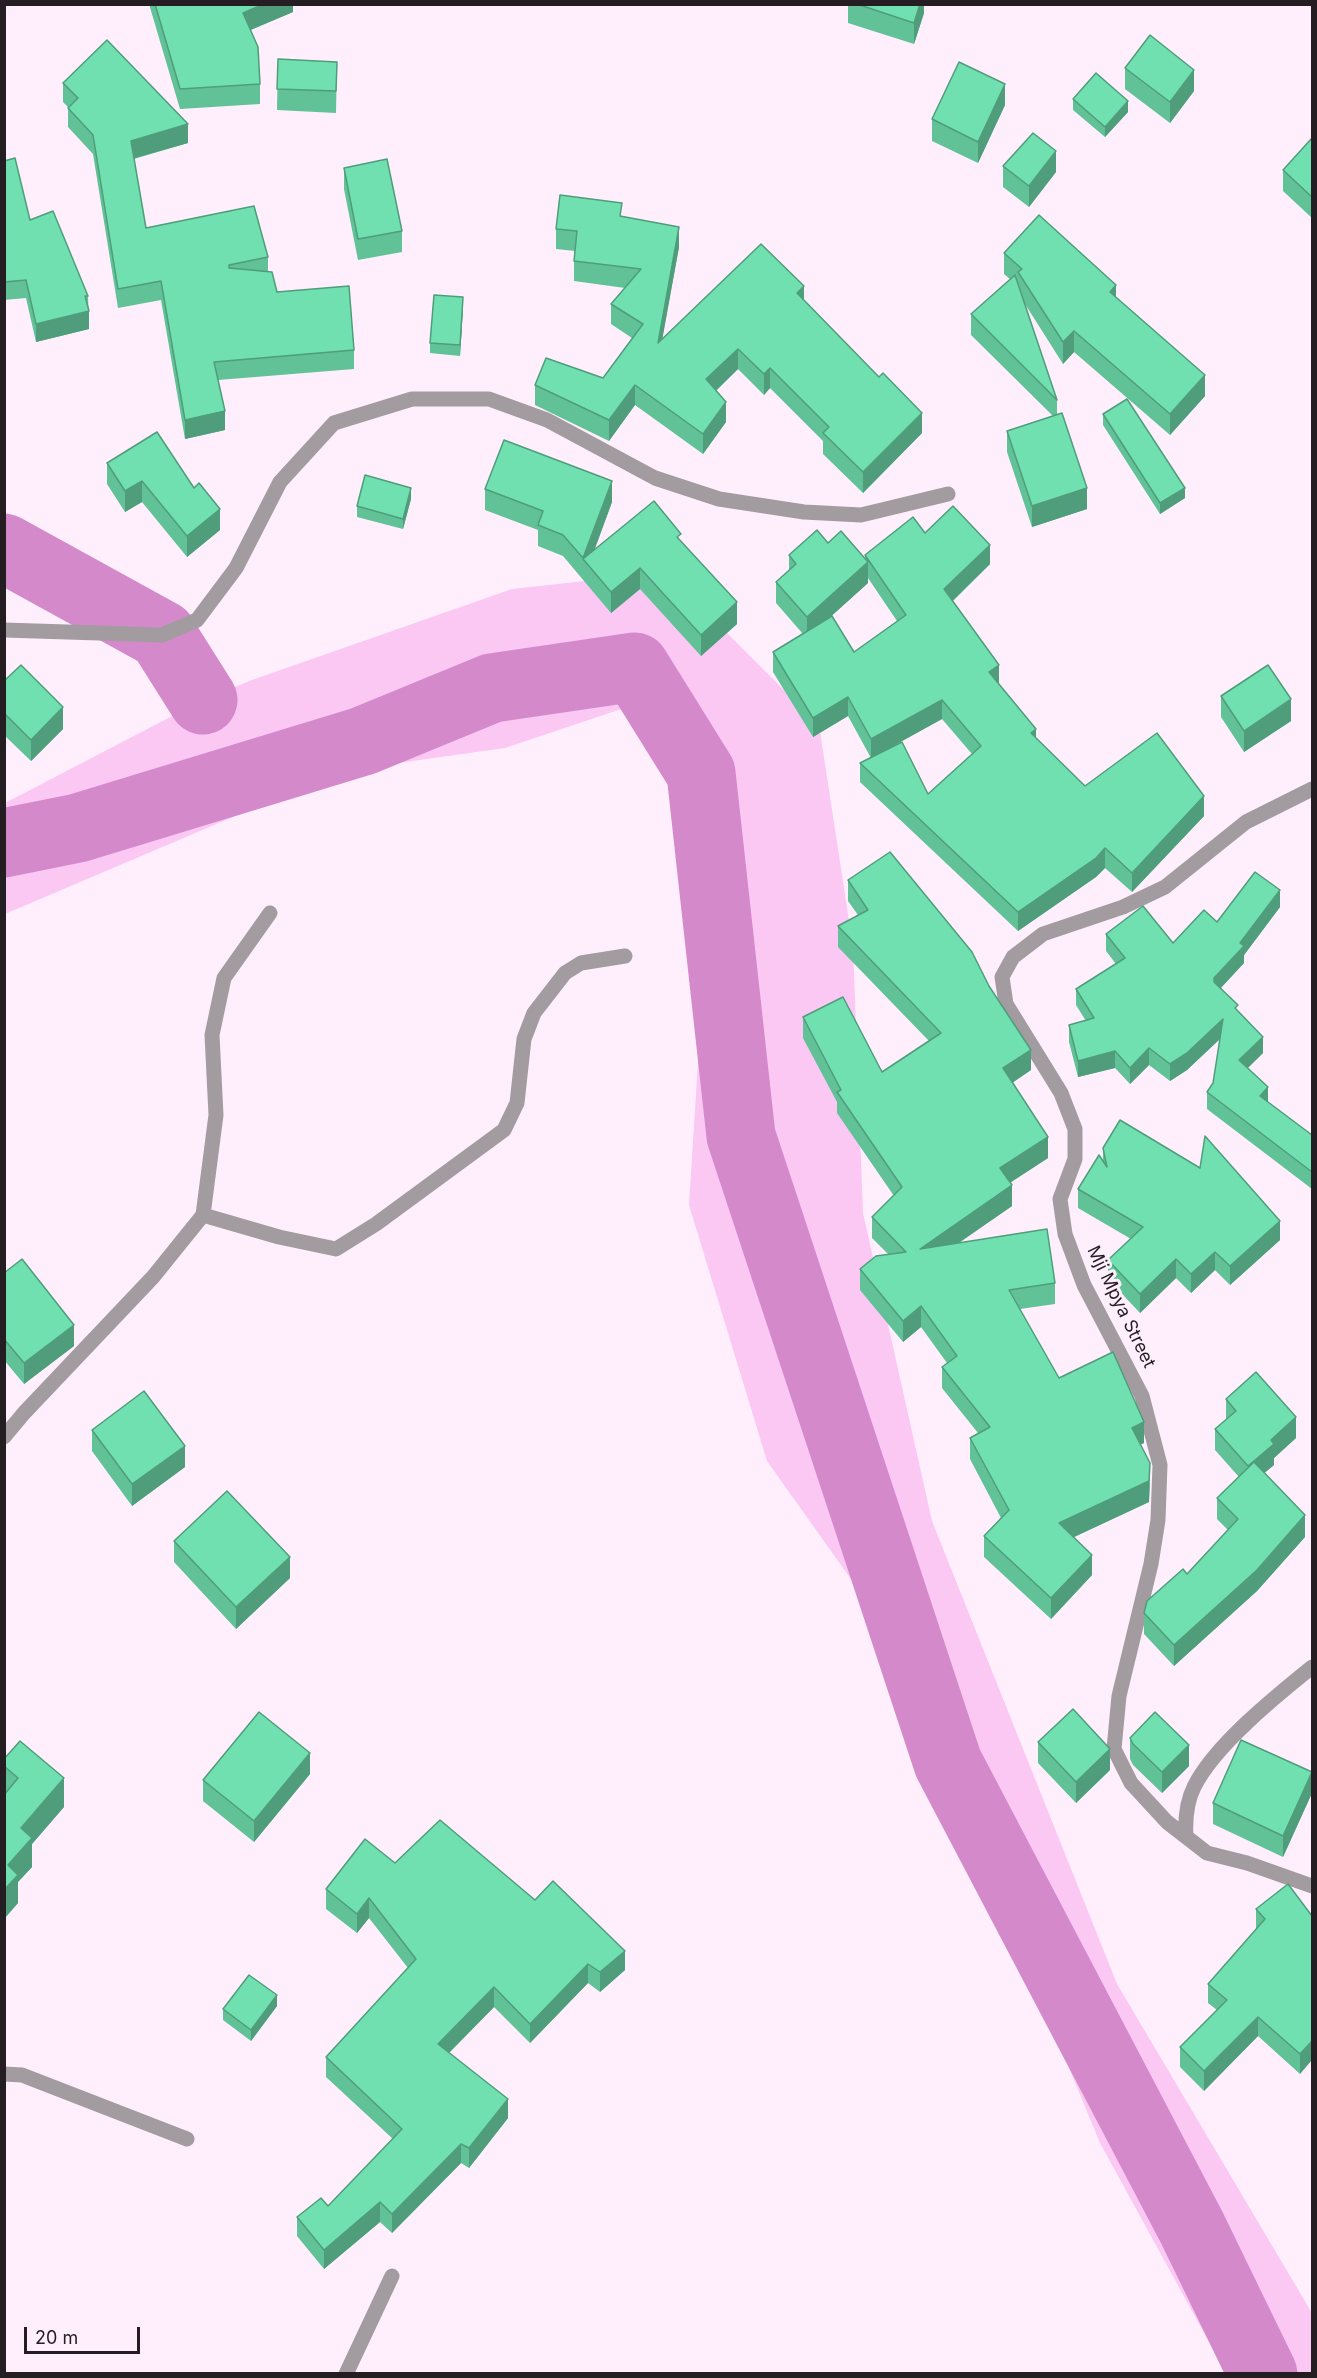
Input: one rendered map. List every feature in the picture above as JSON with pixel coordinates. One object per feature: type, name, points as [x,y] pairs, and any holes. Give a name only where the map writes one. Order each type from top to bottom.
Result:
[{"type":"street","points":[[4,630],[162,635],[197,620],[236,568],[280,482],[334,423],[412,399],[489,399],[547,420],[656,478],[719,498],[804,512],[861,514],[948,494]]},
{"type":"street","name":"Mji Mpya Street","points":[[1312,789],[1246,822],[1165,886],[1123,907],[1043,934],[1013,957],[1002,977],[1006,1004],[1061,1093],[1075,1129],[1075,1159],[1060,1199],[1065,1234],[1084,1285],[1142,1396],[1160,1465],[1158,1521],[1151,1564],[1119,1696],[1114,1749],[1131,1783],[1167,1822],[1207,1853],[1247,1863],[1312,1886]]},
{"type":"street","points":[[4,1437],[153,1277],[203,1215],[216,1114],[212,1035],[224,978],[270,913]]},
{"type":"street","points":[[203,1215],[279,1237],[336,1249],[402,1205],[504,1130],[517,1103],[524,1038],[534,1013],[565,973],[581,963],[625,956]]},
{"type":"street","points":[[1186,1837],[1185,1814],[1193,1788],[1207,1766],[1245,1724],[1312,1667]]},
{"type":"street","points":[[4,2074],[22,2075],[187,2139]]},
{"type":"street","points":[[346,2373],[392,2276]]},
{"type":"shaded area","points":[[666,572],[819,725],[853,947],[863,1213],[932,1521],[1117,1984],[1312,2313],[1312,2373],[1226,2373],[1100,2143],[890,1634],[767,1461],[689,1205],[707,920],[705,814],[669,693],[505,748],[341,771],[5,914],[5,803],[203,700],[252,680],[512,589]]},
{"type":"building","points":[[155,4],[264,4],[243,13],[258,47],[260,84],[180,89]]},
{"type":"building","points":[[857,4],[920,4],[914,23]]},
{"type":"building","points":[[1150,35],[1194,70],[1170,102],[1125,68]]},
{"type":"building","points":[[107,40],[188,124],[131,141],[146,228],[254,206],[268,257],[229,265],[229,268],[272,272],[277,292],[349,286],[354,350],[214,362],[225,411],[185,420],[161,281],[118,289],[93,135],[68,108],[78,98],[63,83]]},
{"type":"building","points":[[278,59],[337,62],[336,91],[277,89]]},
{"type":"building","points":[[959,62],[1005,84],[978,142],[932,119]]},
{"type":"building","points":[[1096,73],[1128,101],[1105,127],[1073,99]]},
{"type":"building","points":[[1033,133],[1056,151],[1029,186],[1003,166]]},
{"type":"building","points":[[1312,138],[1312,197],[1283,170]]},
{"type":"building","points":[[15,158],[30,220],[53,211],[88,296],[85,296],[89,311],[36,324],[26,280],[4,282],[4,161]]},
{"type":"building","points":[[387,159],[402,231],[358,239],[344,168]]},
{"type":"building","points":[[560,195],[622,203],[620,216],[679,227],[658,343],[761,244],[804,286],[797,293],[879,377],[883,373],[922,413],[863,472],[823,433],[829,427],[770,368],[764,374],[738,349],[706,379],[726,402],[703,434],[635,385],[609,420],[535,385],[546,358],[603,378],[643,324],[611,304],[641,269],[574,261],[577,231],[556,229]]},
{"type":"building","points":[[1039,215],[1116,285],[1110,292],[1205,375],[1170,414],[1074,331],[1063,342],[1018,272],[1022,269],[1004,253]]},
{"type":"building","points":[[1015,275],[1057,400],[971,314]]},
{"type":"building","points":[[434,295],[463,297],[460,345],[430,343]]},
{"type":"building","points":[[1127,399],[1185,488],[1160,503],[1103,414]]},
{"type":"building","points":[[1062,413],[1087,488],[1032,506],[1007,431]]},
{"type":"building","points":[[157,432],[194,488],[199,483],[220,509],[187,536],[142,481],[125,491],[107,463]]},
{"type":"building","points":[[504,440],[612,481],[583,558],[563,535],[538,525],[543,511],[485,489]]},
{"type":"building","points":[[365,475],[411,488],[403,519],[357,506]]},
{"type":"building","points":[[654,501],[681,534],[677,537],[737,602],[701,635],[640,568],[611,592],[583,559]]},
{"type":"building","points":[[953,506],[990,545],[944,589],[999,665],[989,672],[1036,729],[1031,733],[1085,786],[1157,733],[1204,796],[1132,873],[1105,848],[1096,858],[1018,912],[860,763],[902,742],[928,794],[981,746],[942,700],[871,739],[848,697],[813,718],[773,652],[832,616],[854,652],[906,615],[865,555],[913,517],[925,533]]},
{"type":"building","points":[[817,530],[828,543],[841,531],[868,562],[807,617],[776,582],[796,564],[789,555]]},
{"type":"building","points":[[21,665],[63,707],[31,740],[4,713],[4,681]]},
{"type":"building","points":[[1268,665],[1291,699],[1244,731],[1221,696]]},
{"type":"building","points":[[890,852],[972,952],[989,986],[1031,1050],[1003,1068],[1048,1137],[1000,1168],[1012,1185],[920,1249],[1047,1229],[1055,1283],[1009,1290],[1059,1378],[1113,1352],[1144,1422],[1132,1428],[1150,1463],[1149,1481],[1059,1523],[1092,1555],[1051,1598],[984,1536],[1009,1510],[970,1438],[990,1427],[942,1367],[957,1356],[921,1306],[903,1321],[860,1269],[876,1256],[906,1252],[872,1217],[902,1187],[837,1092],[841,1090],[803,1017],[843,997],[882,1072],[941,1033],[838,926],[868,910],[848,880]]},
{"type":"building","points":[[1255,872],[1280,890],[1240,943],[1244,946],[1214,978],[1214,982],[1238,1005],[1235,1008],[1263,1037],[1239,1060],[1268,1087],[1260,1096],[1312,1135],[1312,1172],[1207,1092],[1213,1083],[1223,1019],[1187,1053],[1170,1064],[1149,1048],[1130,1068],[1115,1051],[1078,1061],[1069,1025],[1094,1018],[1076,989],[1125,958],[1106,934],[1143,906],[1173,943],[1204,910],[1217,922]]},
{"type":"building","points":[[1120,1120],[1200,1168],[1205,1136],[1280,1221],[1230,1266],[1215,1252],[1191,1274],[1176,1259],[1140,1294],[1108,1260],[1143,1227],[1078,1189],[1099,1155],[1107,1167],[1103,1148]]},
{"type":"building","points":[[22,1259],[74,1325],[24,1363],[4,1339],[4,1273]]},
{"type":"building","points":[[1256,1372],[1296,1417],[1271,1440],[1274,1444],[1248,1466],[1215,1429],[1236,1411],[1226,1399]]},
{"type":"building","points":[[144,1391],[185,1446],[132,1484],[92,1430]]},
{"type":"building","points":[[1254,1462],[1305,1515],[1257,1570],[1174,1645],[1144,1613],[1147,1601],[1183,1569],[1187,1574],[1238,1519],[1217,1498]]},
{"type":"building","points":[[227,1491],[290,1557],[236,1607],[174,1541]]},
{"type":"building","points":[[1073,1709],[1110,1749],[1076,1782],[1038,1742]]},
{"type":"building","points":[[259,1712],[310,1753],[254,1821],[203,1780]]},
{"type":"building","points":[[1155,1712],[1189,1745],[1162,1772],[1133,1744],[1130,1738]]},
{"type":"building","points":[[1241,1740],[1312,1772],[1283,1836],[1213,1803]]},
{"type":"building","points":[[20,1741],[64,1778],[21,1828],[32,1838],[8,1865],[18,1875],[4,1890],[4,1795],[18,1778],[4,1766],[4,1759]]},
{"type":"building","points":[[440,1820],[535,1900],[553,1881],[625,1951],[600,1972],[588,1964],[530,2024],[494,1987],[438,2044],[508,2099],[469,2148],[461,2144],[392,2214],[380,2202],[324,2250],[297,2217],[321,2198],[328,2206],[402,2129],[326,2057],[416,1959],[369,1898],[357,1914],[326,1889],[365,1839],[395,1863]]},
{"type":"building","points":[[1288,1884],[1312,1916],[1312,2041],[1300,2054],[1258,2017],[1204,2071],[1180,2047],[1227,2000],[1208,1984],[1265,1919],[1256,1909]]},
{"type":"building","points":[[249,1975],[277,1995],[251,2030],[223,2009]]},
{"type":"waterway","points":[[4,548],[162,635],[203,700]]},
{"type":"waterway","points":[[4,843],[78,828],[363,741],[492,688],[635,667],[701,773],[741,1136],[948,1763],[1192,2228],[1263,2374]]}]
